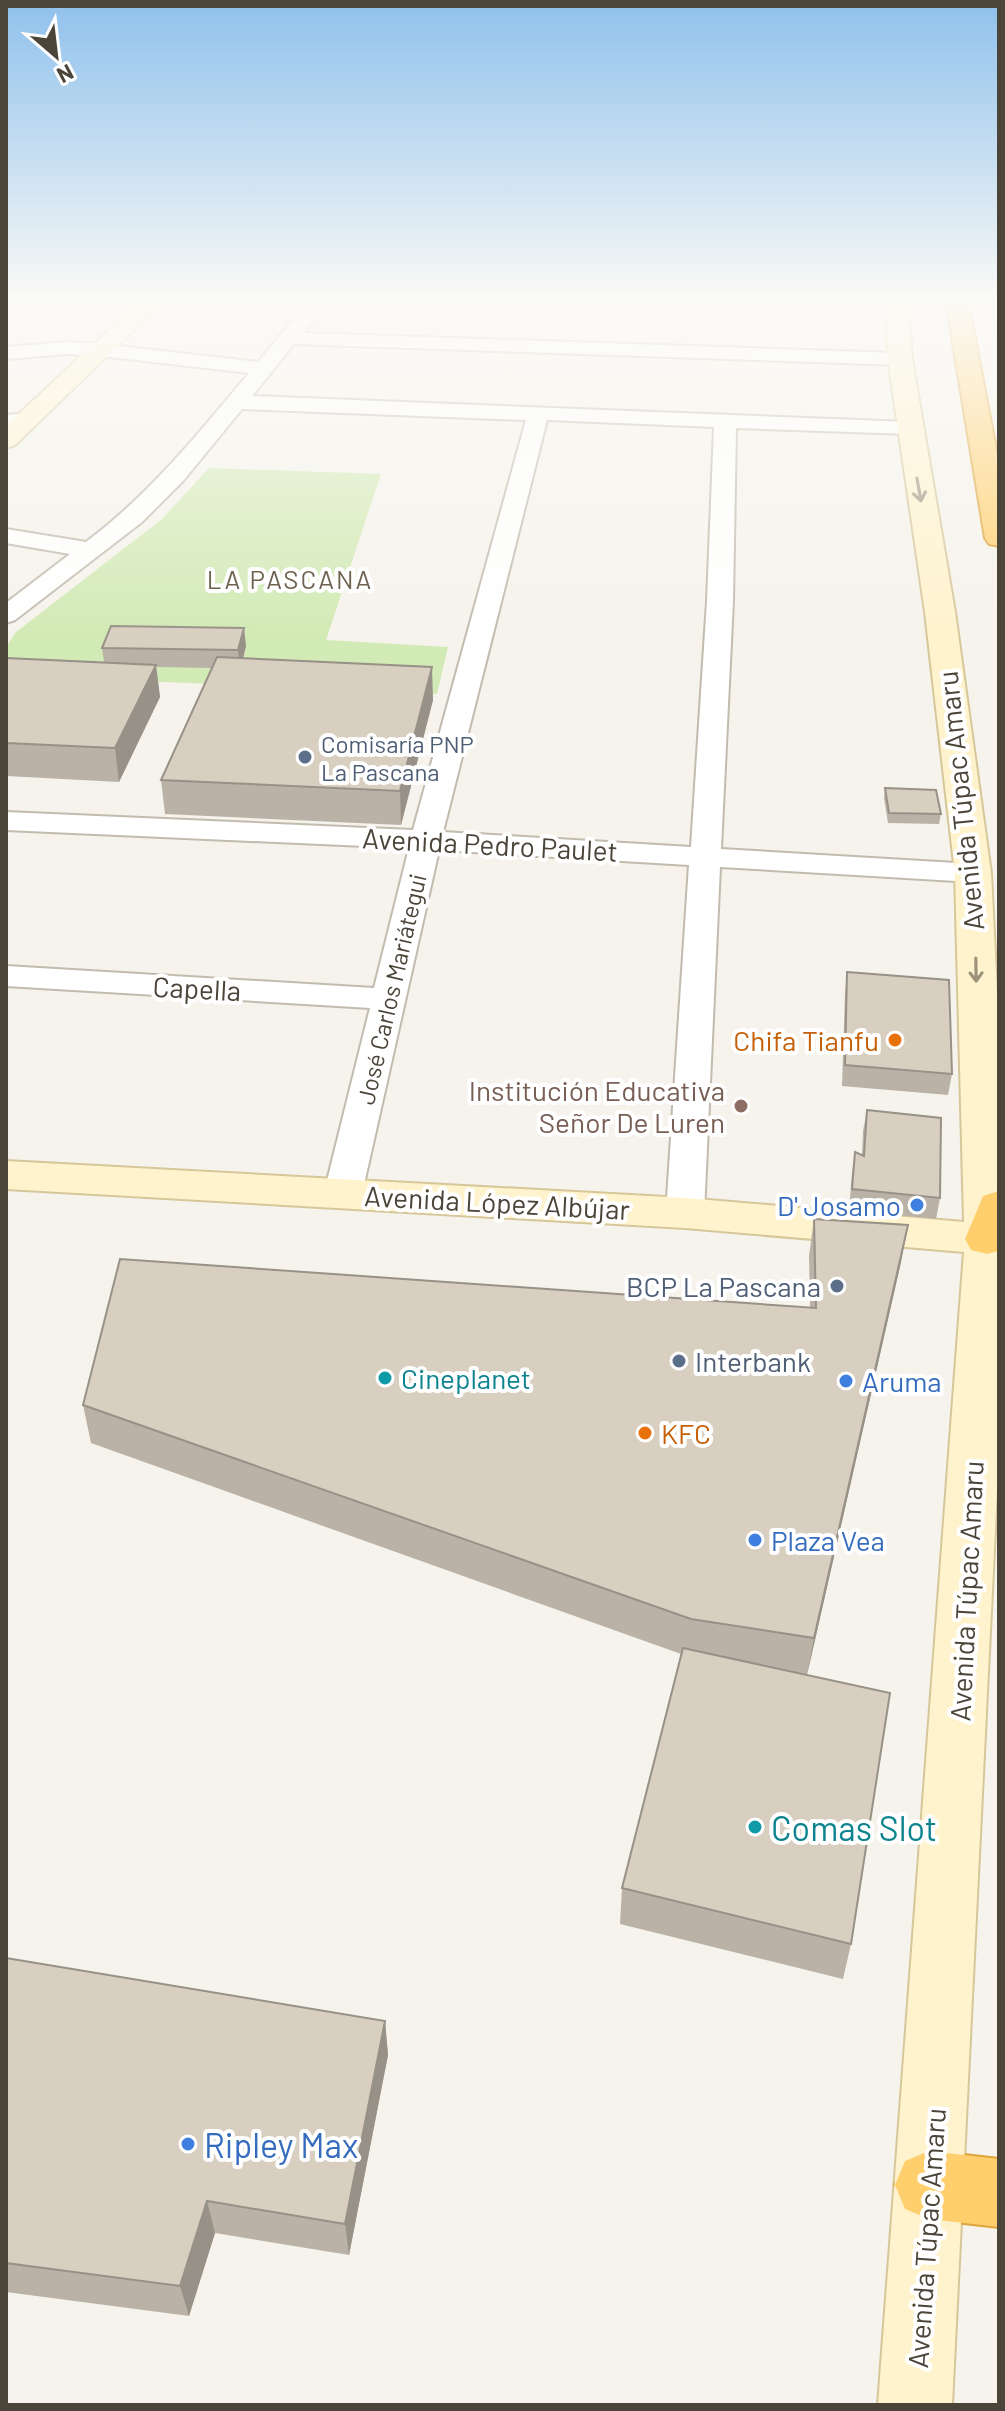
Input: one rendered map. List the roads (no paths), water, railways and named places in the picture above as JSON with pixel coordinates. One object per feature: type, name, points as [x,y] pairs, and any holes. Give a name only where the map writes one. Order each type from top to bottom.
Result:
[{"type":"highway","points":[[977,414],[999,538]]},
{"type":"highway","points":[[929,2185],[999,2193]]},
{"type":"street","points":[[6,615],[134,517],[175,476],[226,414]]},
{"type":"street","points":[[526,414],[909,428]]},
{"type":"street","name":"José Carlos Mariátegui","points":[[343,1193],[426,840],[538,414]]},
{"type":"street","name":"Avenida Túpac Amaru","points":[[907,414],[940,612],[973,873],[993,1222],[915,2405]]},
{"type":"street","points":[[6,440],[16,420]]},
{"type":"street","points":[[685,1213],[720,601],[725,422]]},
{"type":"street","points":[[6,536],[90,550]]},
{"type":"street","name":"Avenida Pedro Paulet","points":[[6,821],[426,840],[973,873]]},
{"type":"street","name":"Capella","points":[[6,976],[389,999]]},
{"type":"street","name":"Avenida López Albújar","points":[[6,1175],[685,1213],[993,1222]]},
{"type":"place","name":"Comisaría PNP La Pascana","points":[[305,757]]},
{"type":"place","name":"Chifa Tianfu","points":[[895,1040]]},
{"type":"place","name":"Institución Educativa Señor De Luren","points":[[741,1106]]},
{"type":"place","name":"D' Josamo","points":[[917,1205]]},
{"type":"place","name":"BCP La Pascana","points":[[837,1286]]},
{"type":"place","name":"Interbank","points":[[679,1361]]},
{"type":"place","name":"Cineplanet","points":[[385,1378]]},
{"type":"place","name":"Aruma","points":[[846,1381]]},
{"type":"place","name":"KFC","points":[[645,1433]]},
{"type":"place","name":"Plaza Vea","points":[[755,1540]]},
{"type":"place","name":"Comas Slot","points":[[755,1827]]},
{"type":"place","name":"Ripley Max","points":[[188,2144]]},
{"type":"district","name":"LA PASCANA","points":[[290,578]]}]
